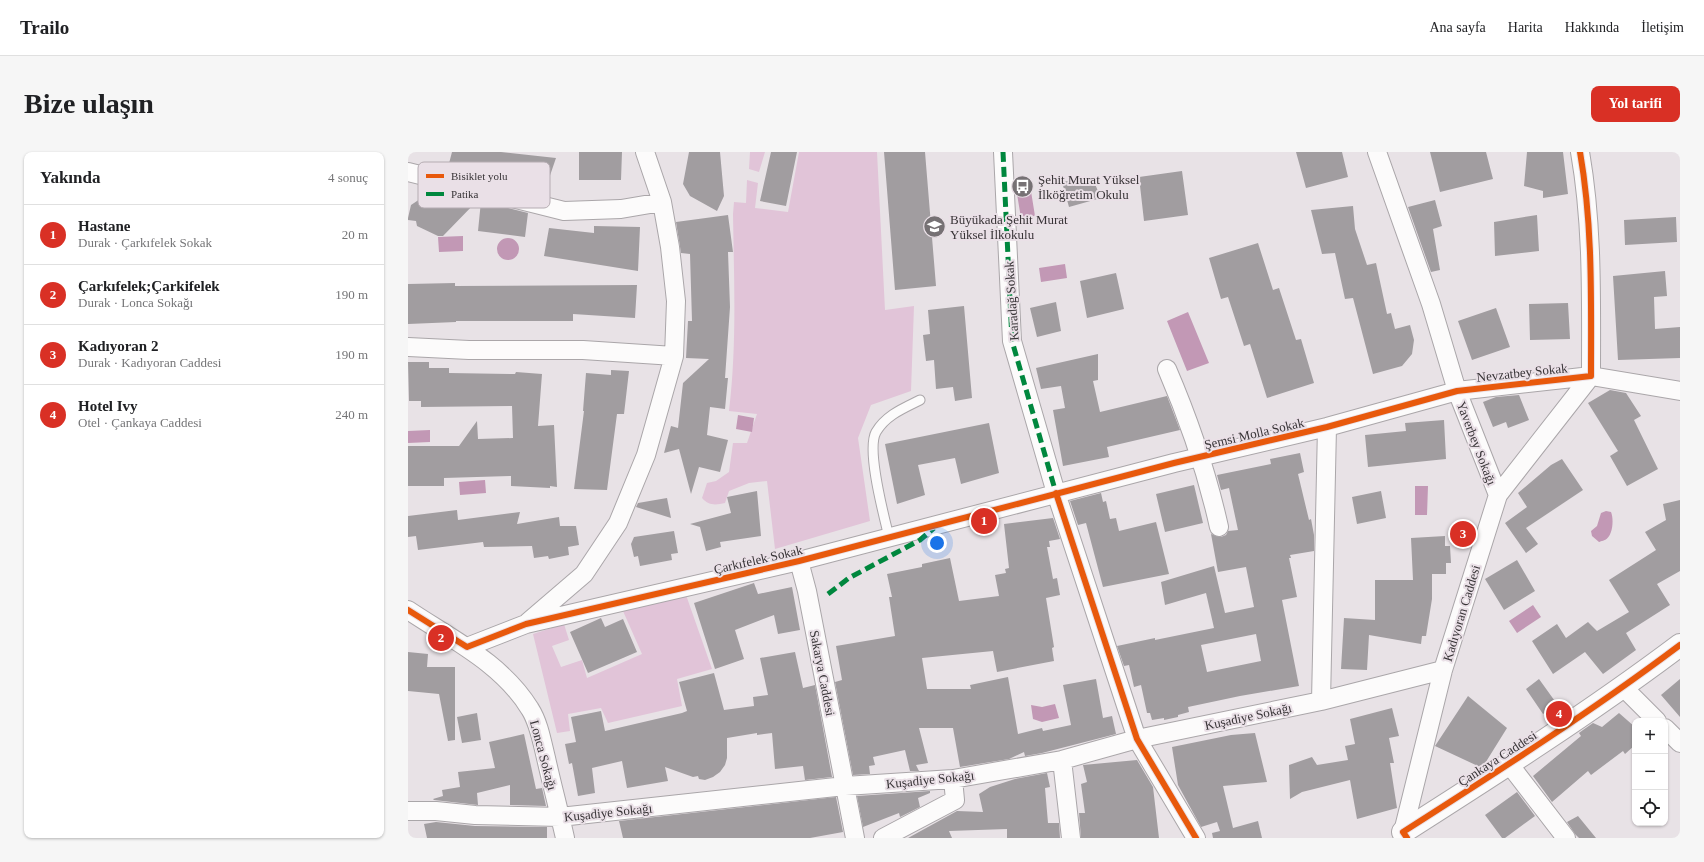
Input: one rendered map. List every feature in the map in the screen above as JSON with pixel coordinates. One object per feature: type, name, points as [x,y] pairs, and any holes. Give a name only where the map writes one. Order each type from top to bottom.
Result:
[{"type":"street","points":[[526,624],[584,574],[618,523],[646,455],[674,356],[676,301],[670,247],[662,202],[645,152]]},
{"type":"street","name":"Karadağ Sokak","points":[[1003,152],[1012,341],[1056,493],[1137,739],[1193,836]]},
{"type":"street","name":"Yaverbey Sokağı","points":[[1377,152],[1431,304],[1457,391],[1498,495]]},
{"type":"street","points":[[1580,152],[1586,189],[1591,253],[1590,376]]},
{"type":"street","points":[[408,172],[418,174]]},
{"type":"street","points":[[550,208],[564,211],[621,209],[662,202]]},
{"type":"street","points":[[408,347],[469,350],[583,350],[674,356]]},
{"type":"street","points":[[1168,369],[1190,426],[1215,507],[1219,527]]},
{"type":"street","name":"Nevzatbey Sokak","points":[[1457,391],[1590,376],[1680,391]]},
{"type":"street","name":"Kadıyoran Caddesi","points":[[1404,836],[1443,670],[1498,495],[1590,376]]},
{"type":"street","name":"Şemsi Molla Sokak","points":[[1056,493],[1327,427],[1457,391]]},
{"type":"street","points":[[1321,701],[1327,427]]},
{"type":"street","name":"Çarkıfelek Sokak","points":[[467,647],[526,624],[799,561],[1056,493]]},
{"type":"street","name":"Sakarya Caddesi","points":[[799,561],[807,591],[855,838]]},
{"type":"street","name":"Lonca Sokağı","points":[[408,610],[467,647],[501,675],[516,690],[531,710],[540,736],[565,838]]},
{"type":"street","name":"Çankaya Caddesi","points":[[1404,836],[1680,645]]},
{"type":"street","name":"Kuşadiye Sokağı","points":[[408,811],[436,811],[475,815],[560,817],[845,786],[953,779],[1062,760],[1137,739],[1321,701],[1443,670]]},
{"type":"street","points":[[1622,686],[1655,718]]},
{"type":"street","points":[[1668,731],[1680,743]]},
{"type":"street","points":[[1062,760],[1071,838]]},
{"type":"street","points":[[1509,764],[1566,838]]},
{"type":"street","points":[[883,838],[955,800],[953,779]]},
{"type":"lane","points":[[889,537],[874,464],[876,433],[889,417],[920,400]]},
{"type":"shaded area","points":[[750,152],[765,152],[759,172],[749,169]]},
{"type":"shaded area","points":[[799,152],[877,152],[885,310],[914,306],[911,391],[871,405],[858,438],[870,521],[775,549],[767,481],[749,483],[729,491],[725,503],[713,504],[702,498],[707,483],[716,481],[729,472],[733,443],[747,443],[757,414],[729,411],[732,386],[734,337],[734,202],[746,203],[747,180],[758,183],[755,208],[788,212]]},
{"type":"shaded area","points":[[1030,185],[1035,216],[1021,218],[1016,188]]},
{"type":"shaded area","points":[[463,236],[463,251],[439,252],[438,237]]},
{"type":"shaded area","points":[[508,238],[516,241],[519,249],[516,257],[508,260],[500,257],[497,249],[500,241]]},
{"type":"shaded area","points":[[1065,264],[1067,278],[1041,282],[1039,268]]},
{"type":"shaded area","points":[[1188,312],[1209,363],[1187,371],[1167,321]]},
{"type":"shaded area","points":[[738,415],[754,418],[752,432],[736,429]]},
{"type":"shaded area","points":[[430,430],[430,442],[408,443],[408,431]]},
{"type":"shaded area","points":[[485,480],[486,493],[460,495],[459,482]]},
{"type":"shaded area","points":[[1415,486],[1428,486],[1427,515],[1415,515]]},
{"type":"shaded area","points":[[1606,511],[1611,512],[1613,523],[1608,538],[1599,542],[1592,536],[1591,531],[1597,526],[1601,513]]},
{"type":"shaded area","points":[[686,595],[712,669],[677,679],[682,706],[608,723],[601,708],[568,714],[570,731],[557,733],[533,634],[564,624],[569,640],[552,646],[561,667],[582,660],[587,678],[642,654],[623,611]]},
{"type":"shaded area","points":[[1533,605],[1541,617],[1517,633],[1509,621]]},
{"type":"shaded area","points":[[1055,704],[1059,718],[1042,722],[1033,719],[1031,705],[1042,707]]},
{"type":"building","points":[[452,152],[501,152],[556,158],[550,176],[550,162],[449,162]]},
{"type":"building","points":[[579,152],[622,152],[621,180],[579,180]]},
{"type":"building","points":[[689,152],[720,152],[724,196],[717,211],[690,196],[683,184]]},
{"type":"building","points":[[771,152],[797,152],[786,206],[760,201]]},
{"type":"building","points":[[884,152],[925,152],[936,286],[895,290]]},
{"type":"building","points":[[1296,152],[1342,152],[1348,177],[1306,188]]},
{"type":"building","points":[[1430,152],[1486,152],[1493,179],[1440,192]]},
{"type":"building","points":[[1527,152],[1563,152],[1568,194],[1543,198],[1543,191],[1524,186]]},
{"type":"building","points":[[1182,171],[1188,215],[1144,221],[1139,177]]},
{"type":"building","points":[[1092,177],[1101,198],[1069,207],[1062,182]]},
{"type":"building","points":[[418,200],[418,208],[470,208],[443,236],[438,236],[417,226],[416,221],[408,220],[411,205]]},
{"type":"building","points":[[1435,200],[1442,226],[1433,229],[1440,270],[1431,272],[1408,207]]},
{"type":"building","points":[[1353,206],[1355,229],[1367,265],[1376,263],[1387,314],[1391,313],[1395,329],[1410,325],[1414,340],[1412,354],[1402,366],[1373,374],[1353,298],[1345,299],[1335,253],[1322,254],[1311,210]]},
{"type":"building","points":[[480,208],[508,208],[528,213],[525,237],[478,231]]},
{"type":"building","points":[[728,215],[733,252],[728,252],[730,307],[725,378],[728,378],[725,409],[710,407],[707,435],[728,440],[720,472],[699,467],[691,494],[679,449],[664,453],[671,426],[678,428],[683,383],[709,359],[686,358],[688,321],[692,321],[690,254],[681,253],[676,222]]},
{"type":"building","points":[[1537,215],[1539,251],[1495,256],[1494,222]]},
{"type":"building","points":[[1676,217],[1677,242],[1625,245],[1624,220]]},
{"type":"building","points":[[594,226],[640,227],[638,271],[544,256],[549,228],[594,233]]},
{"type":"building","points":[[1258,243],[1273,290],[1279,288],[1296,340],[1301,339],[1314,383],[1267,398],[1250,344],[1244,346],[1228,297],[1221,299],[1209,258]]},
{"type":"building","points":[[1665,271],[1667,296],[1654,297],[1655,329],[1680,327],[1680,358],[1618,360],[1613,276]]},
{"type":"building","points":[[1116,273],[1124,309],[1087,318],[1080,281]]},
{"type":"building","points":[[455,283],[455,286],[637,285],[635,318],[573,314],[573,321],[456,321],[408,324],[408,284]]},
{"type":"building","points":[[1056,302],[1061,331],[1037,337],[1030,308]]},
{"type":"building","points":[[1568,303],[1570,339],[1530,340],[1529,304]]},
{"type":"building","points":[[964,306],[972,398],[955,401],[953,387],[936,389],[934,360],[926,361],[923,335],[930,334],[928,310]]},
{"type":"building","points":[[1496,308],[1510,347],[1472,360],[1458,321]]},
{"type":"building","points":[[1098,354],[1098,380],[1093,381],[1100,412],[1167,396],[1180,430],[1107,447],[1109,457],[1063,466],[1053,410],[1065,408],[1061,386],[1041,389],[1036,368]]},
{"type":"building","points":[[408,362],[429,362],[429,368],[449,368],[449,373],[515,374],[516,372],[542,374],[538,426],[554,425],[557,487],[511,486],[511,476],[444,478],[444,486],[408,486],[408,446],[459,446],[477,421],[478,439],[513,438],[512,406],[421,407],[421,401],[409,401]]},
{"type":"building","points":[[611,370],[629,371],[624,414],[617,414],[607,490],[574,489],[584,411],[586,373],[611,375]]},
{"type":"building","points":[[1610,390],[1626,393],[1641,416],[1634,420],[1658,469],[1627,486],[1610,456],[1618,451],[1588,403]]},
{"type":"building","points":[[1519,395],[1529,420],[1508,428],[1506,422],[1493,427],[1483,402],[1496,397]]},
{"type":"building","points":[[1444,420],[1446,459],[1368,467],[1365,435],[1406,431],[1405,423]]},
{"type":"building","points":[[989,423],[999,473],[961,484],[955,458],[918,465],[925,495],[897,504],[885,444]]},
{"type":"building","points":[[1300,453],[1304,472],[1298,474],[1314,535],[1314,551],[1290,555],[1291,558],[1289,558],[1297,597],[1282,600],[1299,686],[1188,707],[1189,712],[1178,715],[1178,717],[1164,720],[1164,718],[1152,720],[1150,713],[1147,713],[1141,685],[1134,687],[1129,665],[1124,666],[1117,646],[1214,628],[1206,593],[1165,605],[1161,582],[1214,566],[1225,613],[1254,607],[1246,567],[1218,572],[1211,534],[1221,537],[1226,535],[1228,531],[1238,530],[1229,488],[1221,490],[1217,475],[1271,464],[1270,459]],"holes":[[[1256,634],[1261,661],[1207,672],[1201,645]]]},
{"type":"building","points":[[1562,459],[1583,490],[1526,528],[1538,544],[1526,553],[1505,523],[1527,507],[1518,493],[1551,465]]},
{"type":"building","points":[[1194,485],[1203,523],[1165,532],[1156,494]]},
{"type":"building","points":[[757,491],[761,536],[720,542],[721,547],[706,551],[700,527],[690,524],[731,513],[727,497]]},
{"type":"building","points":[[1381,491],[1386,518],[1357,524],[1352,497]]},
{"type":"building","points":[[1101,493],[1103,502],[1106,501],[1110,519],[1116,518],[1119,531],[1156,522],[1169,574],[1103,587],[1086,523],[1078,525],[1070,501]]},
{"type":"building","points":[[667,498],[671,518],[636,507],[638,503]]},
{"type":"building","points":[[1680,500],[1680,571],[1657,584],[1670,605],[1626,633],[1636,650],[1603,674],[1585,652],[1553,674],[1532,641],[1557,624],[1566,638],[1588,622],[1597,631],[1629,612],[1609,580],[1656,550],[1645,532],[1666,520],[1663,504]]},
{"type":"building","points":[[457,510],[458,520],[520,512],[517,524],[559,517],[560,526],[576,526],[579,545],[568,547],[569,555],[549,559],[548,556],[534,558],[532,546],[484,547],[483,542],[418,550],[416,536],[408,537],[408,516]]},
{"type":"building","points":[[1053,518],[1060,539],[1049,541],[1050,547],[1047,547],[1053,579],[1057,578],[1060,595],[1046,598],[1054,647],[1052,648],[1054,661],[997,672],[993,651],[922,658],[927,689],[971,689],[970,685],[1008,677],[1018,734],[1042,728],[1043,731],[1071,725],[1063,685],[1096,679],[1103,718],[1112,716],[1116,734],[1042,753],[1025,756],[1024,752],[1009,759],[960,767],[953,728],[919,728],[928,763],[916,765],[919,771],[910,771],[905,750],[873,757],[875,765],[869,766],[870,774],[853,775],[835,682],[842,680],[836,646],[895,636],[889,597],[892,597],[887,574],[922,567],[922,564],[950,558],[959,601],[999,596],[995,575],[1006,573],[1005,569],[1009,568],[1004,524]]},
{"type":"building","points":[[674,531],[678,553],[671,554],[672,560],[640,566],[638,556],[634,557],[631,544],[634,537]]},
{"type":"building","points":[[1445,536],[1445,546],[1450,546],[1451,563],[1446,563],[1446,574],[1432,574],[1432,599],[1426,636],[1422,636],[1421,644],[1369,635],[1367,670],[1341,669],[1344,618],[1375,620],[1375,580],[1413,580],[1411,538]]},
{"type":"building","points":[[1517,560],[1535,591],[1504,610],[1485,579]]},
{"type":"building","points":[[754,583],[758,594],[792,587],[800,630],[778,634],[774,615],[735,630],[744,659],[715,669],[694,603]]},
{"type":"building","points":[[601,618],[605,627],[623,619],[637,652],[588,673],[570,632]]},
{"type":"building","points":[[408,652],[428,654],[427,667],[455,667],[455,740],[448,741],[439,694],[408,691]]},
{"type":"building","points":[[795,652],[803,688],[815,685],[832,777],[805,780],[803,766],[775,769],[772,733],[757,735],[757,733],[727,738],[727,758],[725,765],[720,772],[705,780],[699,779],[698,776],[693,777],[665,767],[668,781],[627,788],[622,761],[592,768],[595,793],[578,796],[572,763],[569,764],[565,744],[576,742],[571,717],[601,711],[605,731],[682,713],[687,711],[679,682],[714,673],[724,710],[754,706],[753,697],[768,695],[760,658]]},
{"type":"building","points":[[1539,679],[1557,704],[1543,714],[1526,689]]},
{"type":"building","points":[[1680,679],[1680,717],[1661,695]]},
{"type":"building","points":[[1468,696],[1507,728],[1484,765],[1480,767],[1435,746]]},
{"type":"building","points":[[1392,708],[1399,736],[1389,738],[1394,763],[1390,763],[1397,808],[1357,819],[1350,780],[1302,792],[1290,799],[1289,765],[1312,757],[1317,765],[1348,760],[1345,746],[1355,744],[1350,719]]},
{"type":"building","points":[[477,713],[481,740],[462,743],[457,717]]},
{"type":"building","points":[[1619,713],[1632,724],[1632,748],[1625,754],[1623,751],[1591,775],[1588,771],[1552,802],[1533,776],[1581,736],[1579,733],[1583,730],[1593,723],[1602,727]]},
{"type":"building","points":[[1255,733],[1267,782],[1223,786],[1233,828],[1258,821],[1262,838],[1213,838],[1212,833],[1220,831],[1217,822],[1201,827],[1178,785],[1172,747],[1231,735]]},
{"type":"building","points":[[524,734],[536,789],[542,788],[546,806],[510,805],[510,785],[477,793],[478,805],[433,799],[443,796],[442,790],[460,787],[458,772],[495,768],[489,742]]},
{"type":"building","points":[[1137,760],[1153,787],[1159,838],[1081,838],[1079,813],[1085,813],[1081,784],[1087,782],[1083,765]]},
{"type":"building","points":[[1047,773],[1050,787],[1045,788],[1048,823],[1059,823],[1060,838],[1007,838],[1007,829],[949,831],[952,838],[908,838],[957,811],[983,812],[979,794],[990,787],[1015,779]]},
{"type":"building","points":[[930,791],[930,793],[918,798],[920,807],[900,817],[899,813],[863,827],[857,796]]},
{"type":"building","points":[[1517,792],[1535,816],[1505,838],[1502,838],[1485,815]]},
{"type":"building","points":[[836,797],[843,832],[810,838],[623,838],[619,821]]},
{"type":"building","points":[[1578,816],[1596,838],[1579,838],[1575,834],[1567,822]]},
{"type":"building","points":[[436,822],[475,826],[547,827],[547,838],[427,838],[424,824]]},
{"type":"marked path","points":[[1003,152],[1012,341],[1056,493]]},
{"type":"marked path","points":[[828,594],[849,578],[920,540],[934,528]]},
{"type":"cycle path","points":[[408,610],[467,647],[526,624],[799,561],[1174,463],[1327,427],[1457,391],[1591,376],[1589,236],[1580,152]]},
{"type":"cycle path","points":[[1056,493],[1137,739],[1196,838]]},
{"type":"cycle path","points":[[1407,838],[1403,832],[1578,718],[1680,645]]},
{"type":"place","name":"Şehit Murat Yüksel İlköğretim Okulu","points":[[1022,186]]},
{"type":"place","name":"Büyükada Şehit Murat Yüksel İlkokulu","points":[[934,226]]},
{"type":"place","name":"Hastane","points":[[984,521]]},
{"type":"place","name":"Kadıyoran 2","points":[[1463,534]]},
{"type":"place","name":"Çarkıfelek;Çarkifelek","points":[[441,638]]},
{"type":"place","name":"Hotel Ivy","points":[[1559,714]]}]
